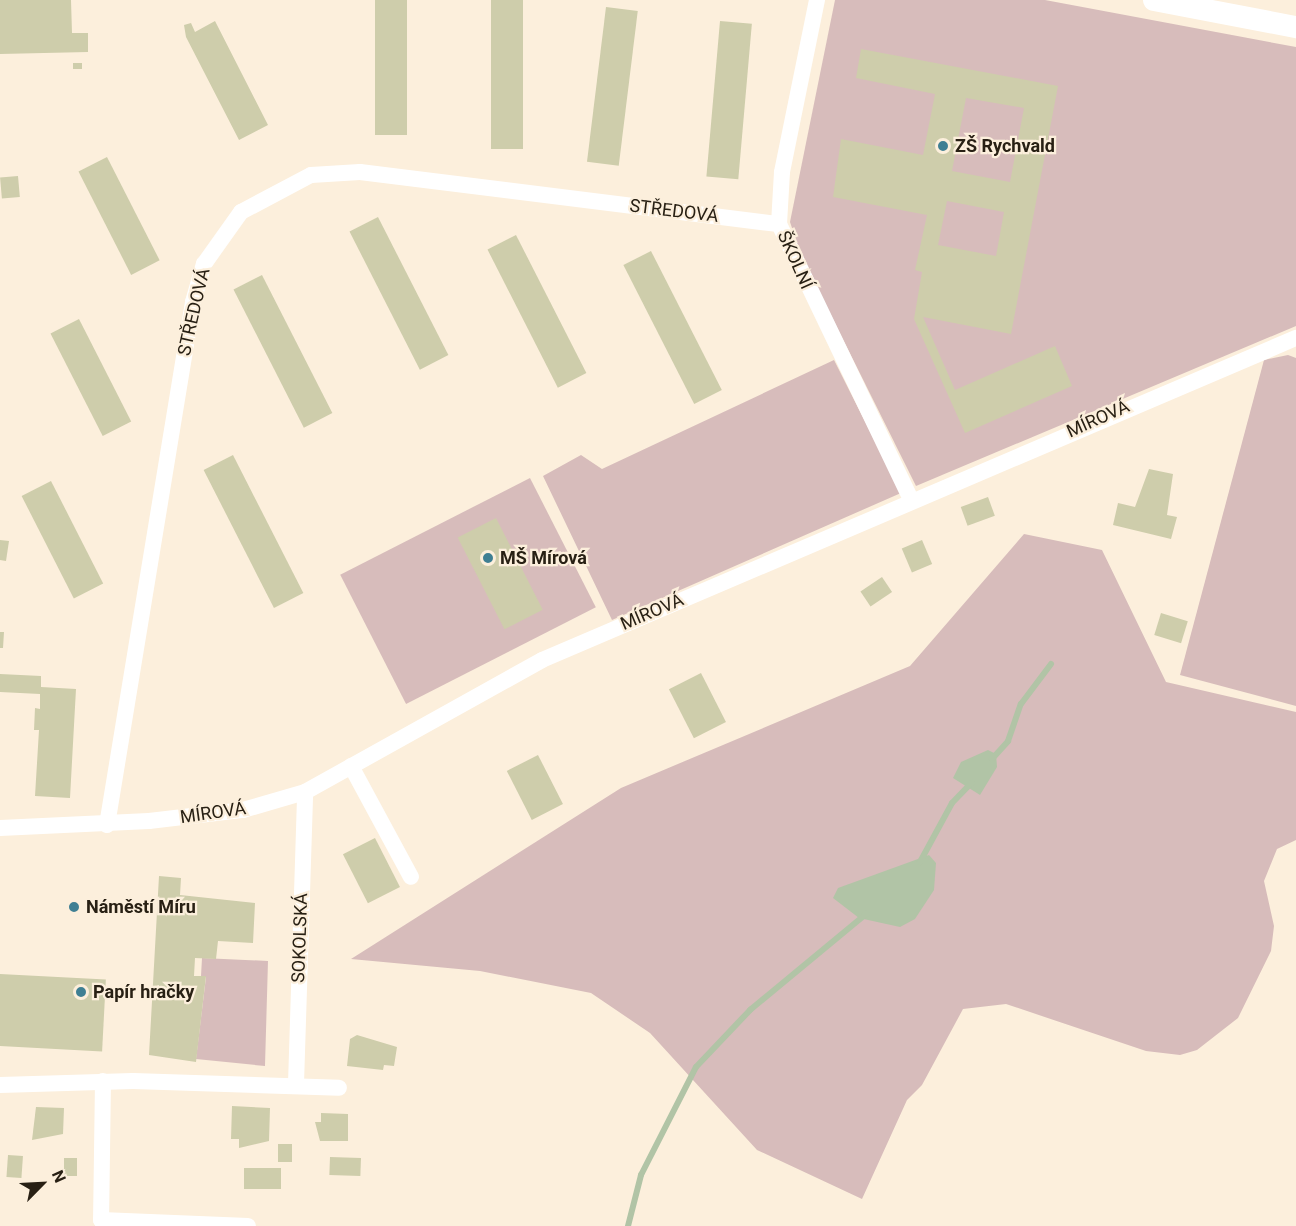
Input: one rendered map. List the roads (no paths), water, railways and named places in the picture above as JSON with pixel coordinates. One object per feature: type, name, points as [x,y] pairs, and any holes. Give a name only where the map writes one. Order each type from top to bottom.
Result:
[{"type":"main road","points":[[1154,0],[1296,27]]},
{"type":"street","name":"ŠKOLNÍ","points":[[815,0],[782,172],[779,224],[911,500]]},
{"type":"street","name":"STŘEDOVÁ","points":[[107,825],[193,302],[204,264],[241,212],[311,175],[360,171],[779,224]]},
{"type":"street","name":"MÍROVÁ","points":[[0,828],[107,825],[243,810],[305,792],[542,660],[911,500],[1296,338]]},
{"type":"street","points":[[351,766],[411,877]]},
{"type":"street","name":"SOKOLSKÁ","points":[[296,1084],[305,792]]},
{"type":"street","points":[[104,1081],[101,1223],[248,1226]]},
{"type":"street","points":[[0,1085],[104,1081],[296,1084],[339,1088]]},
{"type":"waterway","points":[[992,759],[1008,741],[1021,704],[1051,664]]},
{"type":"waterway","points":[[920,862],[952,803],[971,783]]},
{"type":"waterway","points":[[628,1226],[641,1175],[696,1067],[750,1010],[866,914]]},
{"type":"place","name":"ZŠ Rychvald","points":[[943,146]]},
{"type":"place","name":"MŠ Mírová","points":[[488,558]]},
{"type":"place","name":"Náměstí Míru","points":[[74,907]]},
{"type":"place","name":"Papír hračky","points":[[81,992]]}]
